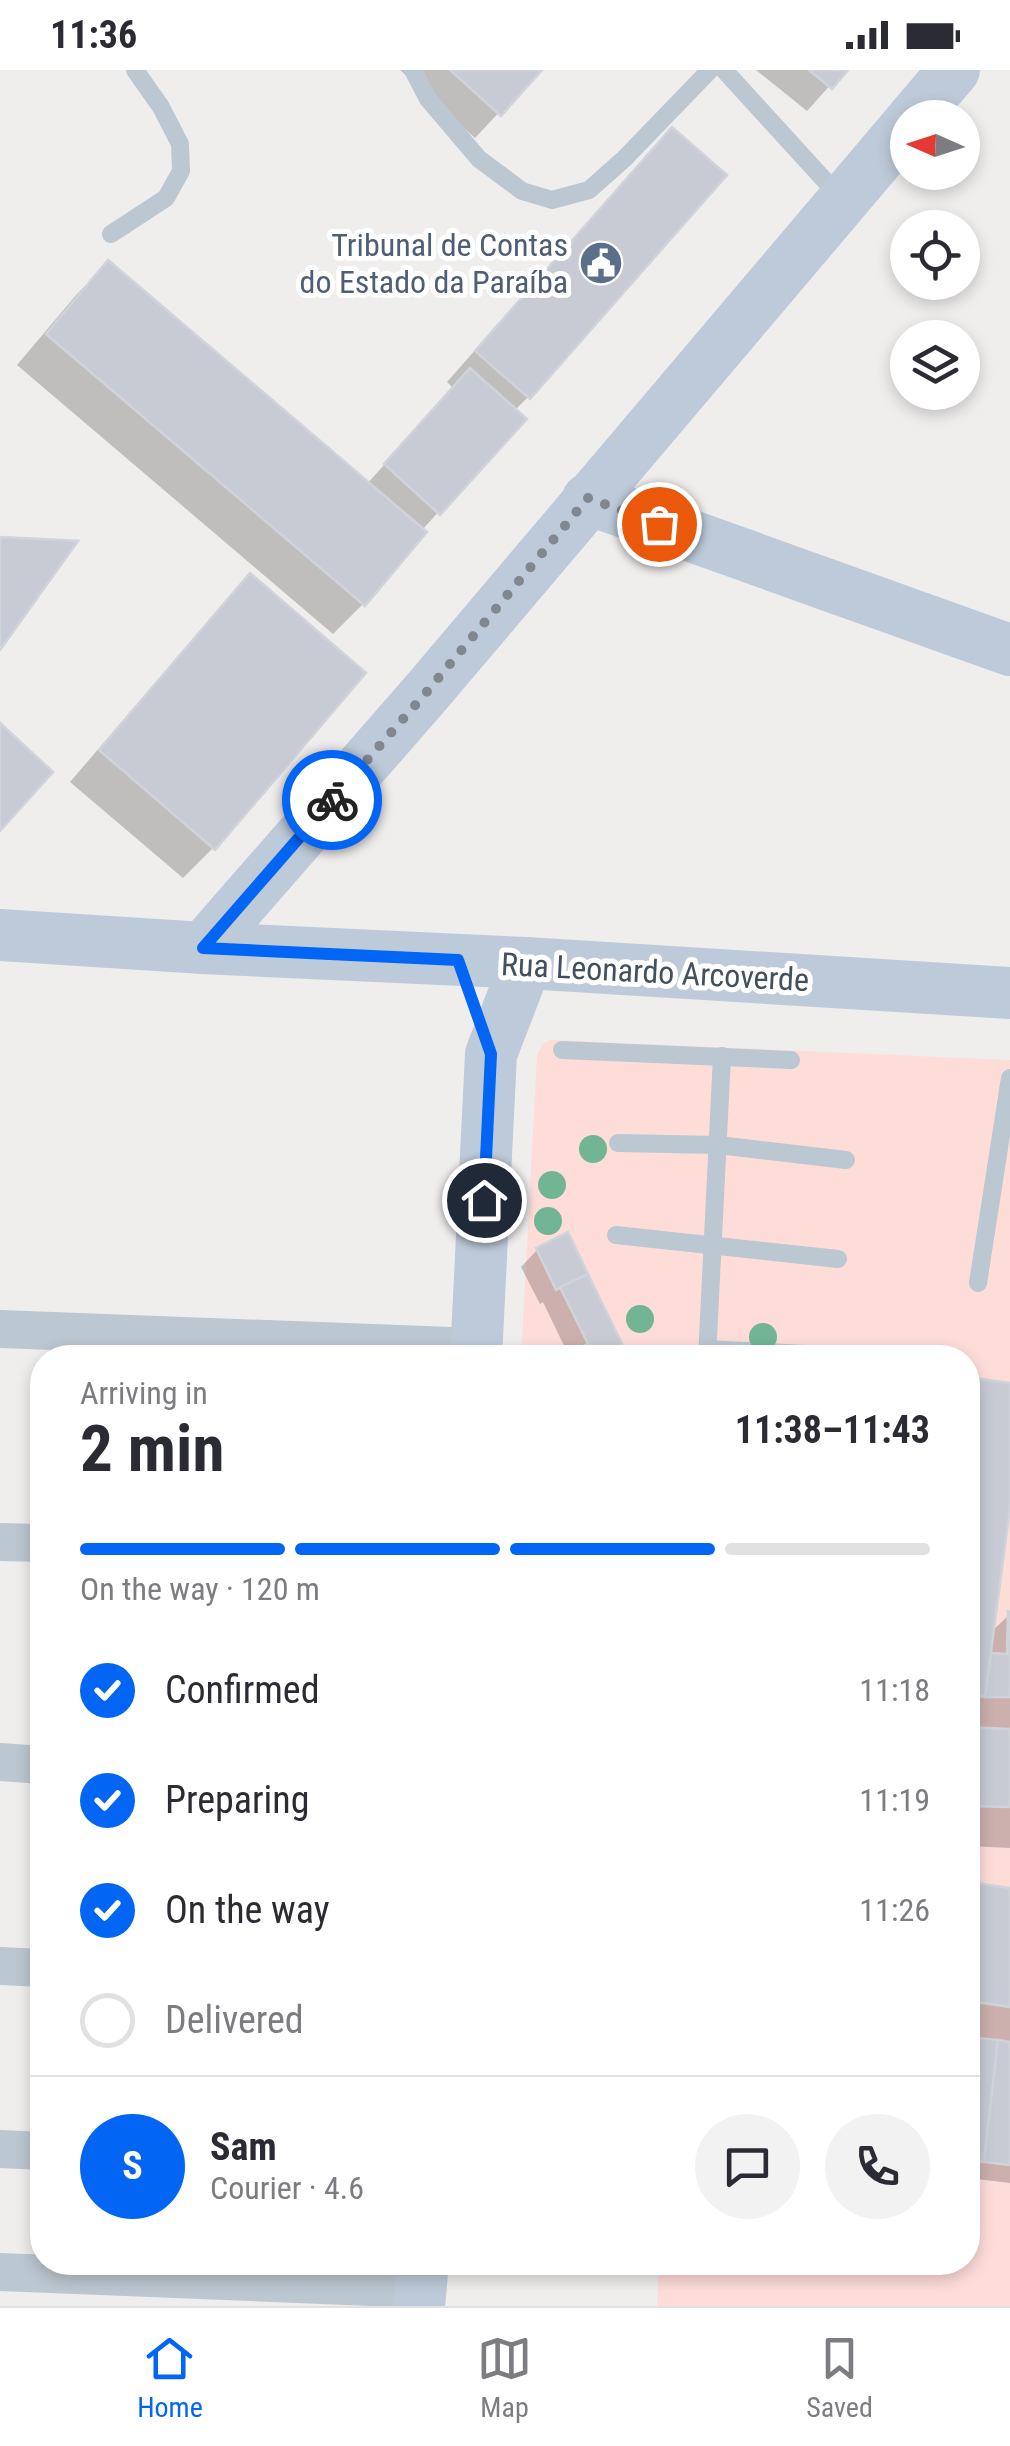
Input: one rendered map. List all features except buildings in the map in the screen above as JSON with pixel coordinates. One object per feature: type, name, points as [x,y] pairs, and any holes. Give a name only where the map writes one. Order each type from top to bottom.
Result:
[{"type":"street","points":[[928,100],[954,70]]},
{"type":"street","points":[[203,948],[425,694],[890,145]]},
{"type":"street","points":[[588,498],[1010,650]]},
{"type":"street","name":"Rua Leonardo Arcoverde","points":[[0,935],[1010,993]]},
{"type":"street","points":[[458,960],[491,1054]]},
{"type":"street","points":[[477,1345],[491,1054],[526,964]]},
{"type":"street","points":[[0,1329],[332,1345]]},
{"type":"street","points":[[0,1542],[30,1543]]},
{"type":"street","points":[[0,1762],[30,1764]]},
{"type":"street","points":[[0,1966],[30,1967]]},
{"type":"street","points":[[0,2149],[30,2150]]},
{"type":"street","points":[[0,2272],[30,2273]]},
{"type":"street","points":[[90,2275],[421,2286]]},
{"type":"lane","points":[[111,234],[166,198],[180,171],[180,144],[136,70]]},
{"type":"lane","points":[[413,70],[428,99],[479,159],[522,191],[552,200],[590,190],[710,70]]},
{"type":"lane","points":[[724,70],[842,200]]},
{"type":"lane","points":[[562,1050],[791,1060]]},
{"type":"lane","points":[[708,1345],[722,1056]]},
{"type":"lane","points":[[978,1283],[1010,1078]]},
{"type":"lane","points":[[618,1142],[718,1145],[846,1160]]},
{"type":"lane","points":[[616,1235],[838,1259]]},
{"type":"shaded area","points":[[551,1040],[1010,1060],[1010,2306],[657,2306],[658,2275],[980,2275],[980,1345],[522,1345],[537,1055],[543,1044]]},
{"type":"way so far","points":[[332,800],[588,498],[659,524]]},
{"type":"place","name":"Tribunal de Contas do Estado da Paraíba","points":[[601,263]]},
{"type":"route","points":[[332,800],[203,948],[458,960],[491,1054],[484,1200]]}]
